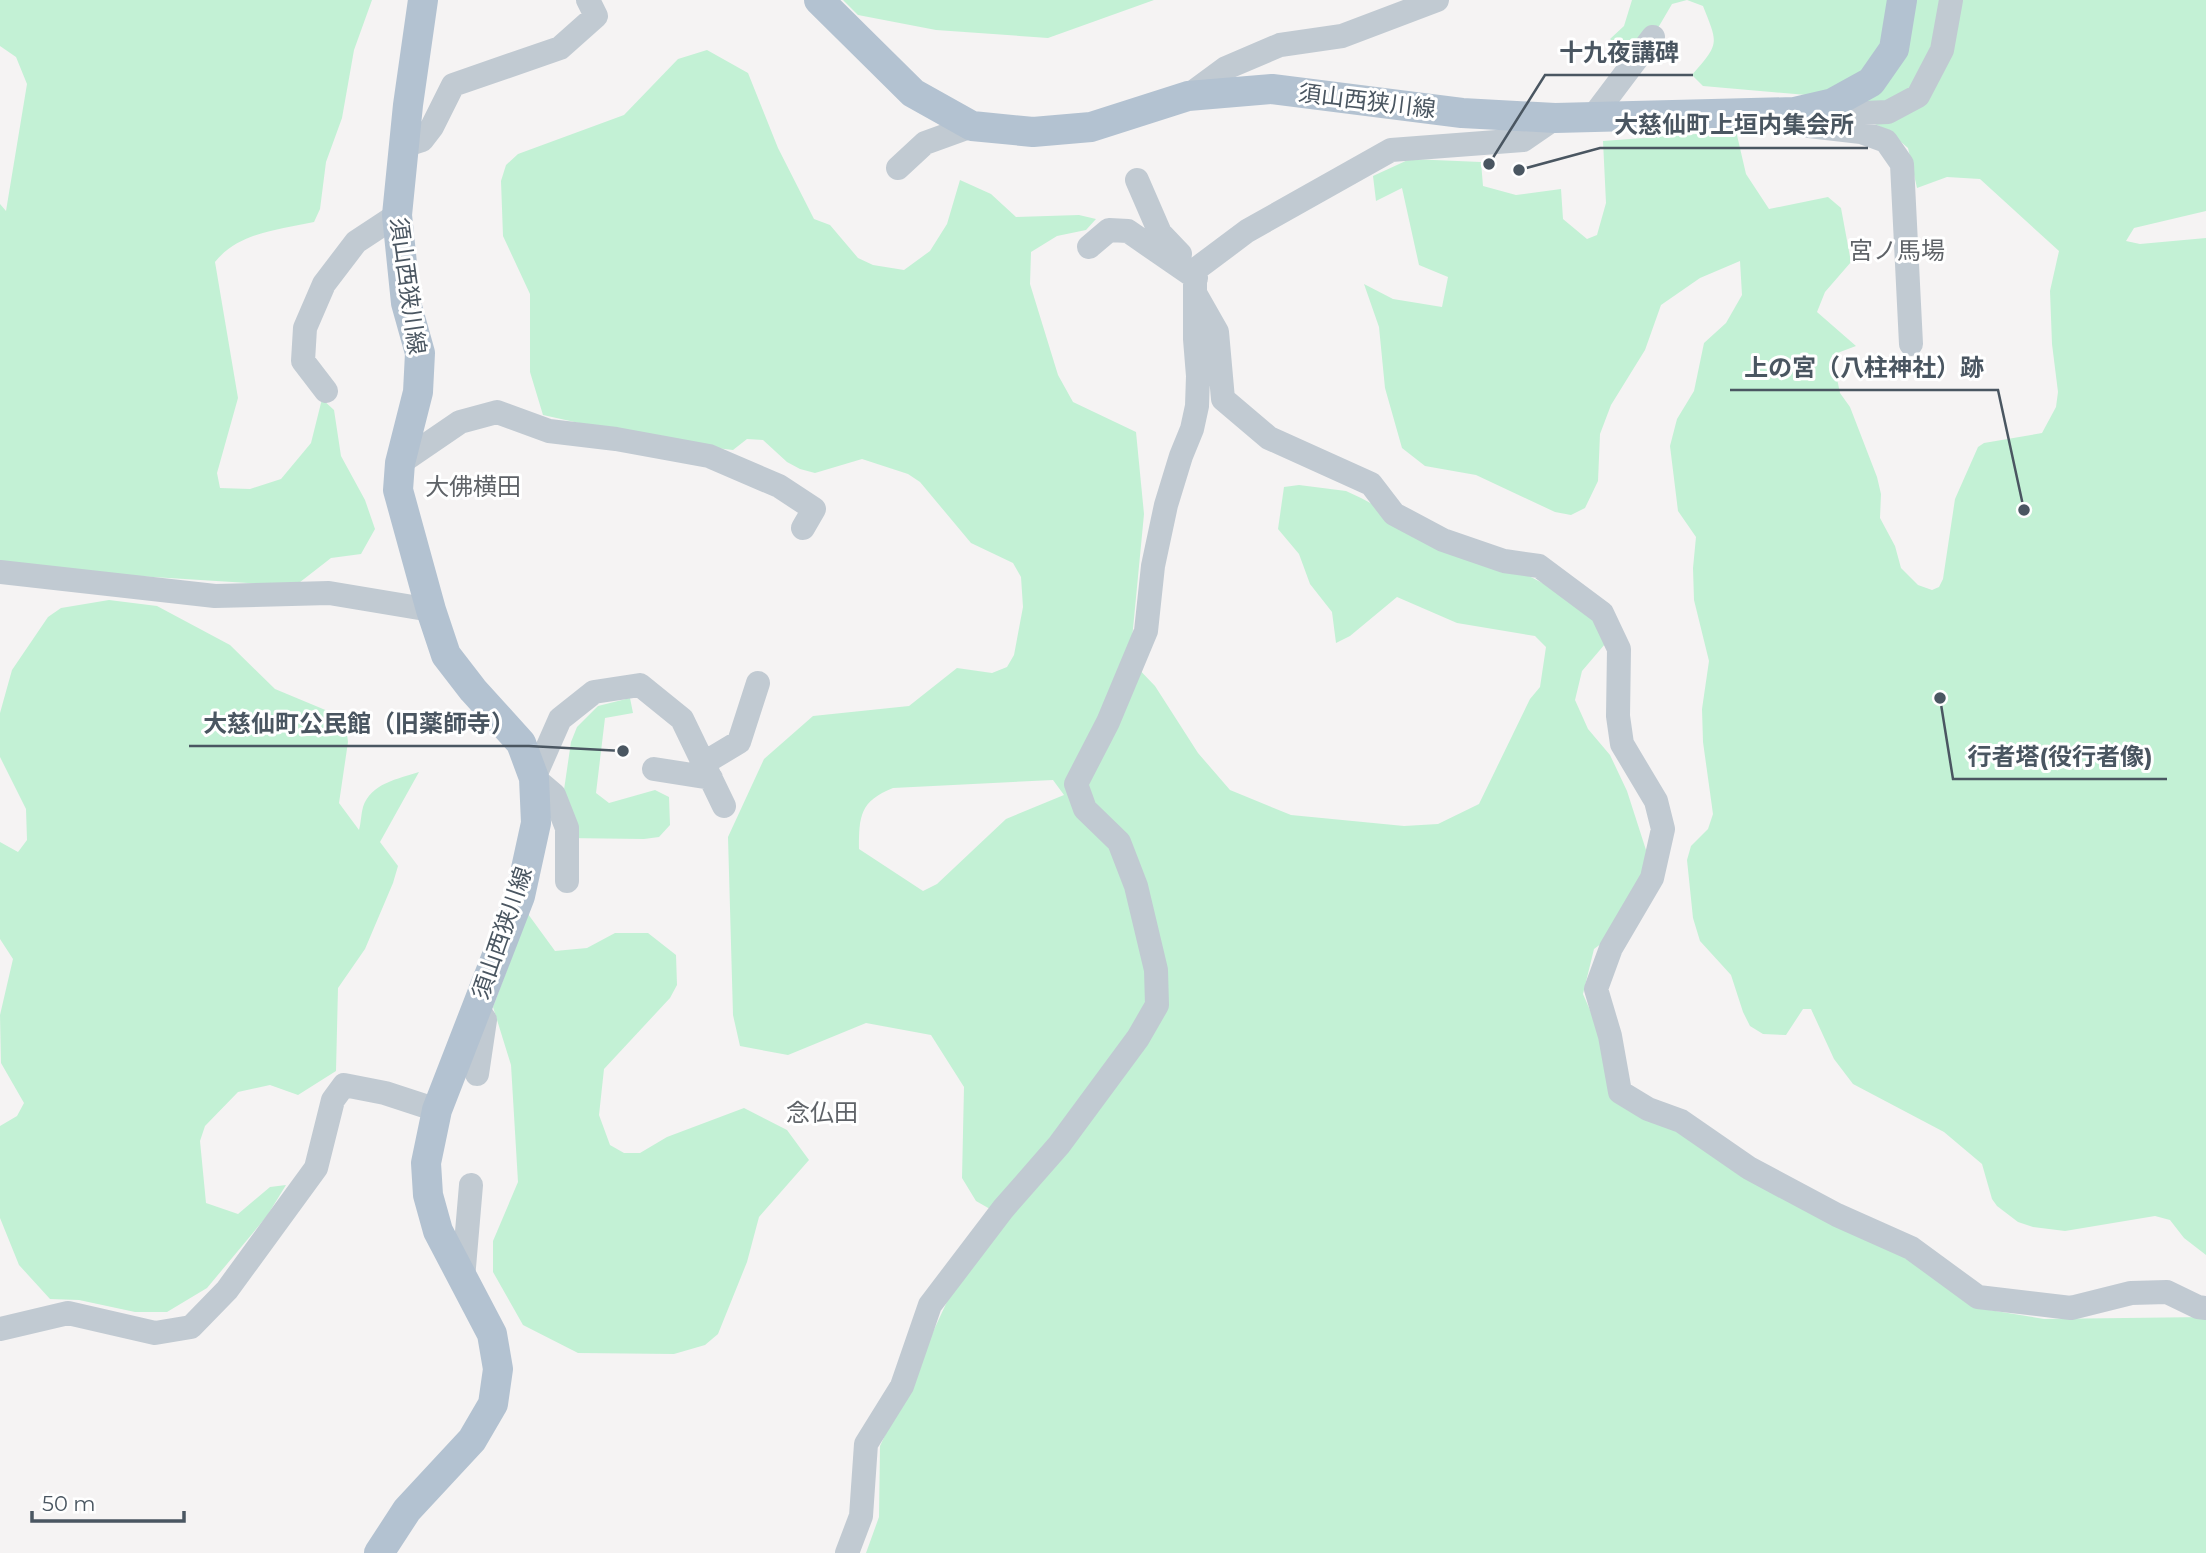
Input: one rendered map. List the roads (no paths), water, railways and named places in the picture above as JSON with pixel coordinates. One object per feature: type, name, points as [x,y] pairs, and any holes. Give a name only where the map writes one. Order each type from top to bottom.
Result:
[{"type":"main road","name":"須山西狭川線","points":[[379,1553],[407,1510],[472,1440],[493,1404],[498,1369],[492,1334],[438,1231],[428,1195],[426,1163],[437,1111],[520,896],[536,823],[534,778],[521,743],[473,690],[446,655],[398,490],[400,463],[418,393],[420,353],[406,303],[397,215],[403,145],[423,0]]},
{"type":"main road","name":"須山西狭川線","points":[[818,0],[913,93],[972,126],[1033,132],[1091,127],[1188,96],[1272,89],[1462,113],[1555,118],[1794,112],[1832,103],[1871,82],[1894,49],[1902,0]]},
{"type":"street","points":[[403,145],[422,140],[432,127],[453,85],[560,48],[596,16],[588,0]]},
{"type":"street","points":[[1188,96],[1226,68],[1280,45],[1342,36],[1437,0]]},
{"type":"street","points":[[1832,103],[1864,113],[1888,112],[1917,96],[1942,50],[1951,0]]},
{"type":"street","points":[[1592,118],[1653,37]]},
{"type":"street","points":[[1794,112],[1809,126],[1861,132],[1886,141],[1902,164],[1911,344]]},
{"type":"street","points":[[847,1553],[861,1516],[866,1444],[902,1386],[930,1305],[1003,1209],[1059,1145],[1138,1038],[1157,1005],[1156,970],[1136,886],[1119,842],[1085,809],[1076,784],[1108,722],[1146,631],[1153,566],[1166,505],[1192,429],[1197,406],[1195,281],[1247,231],[1391,150],[1523,140],[1555,118]]},
{"type":"street","points":[[898,167],[925,142],[972,126]]},
{"type":"street","points":[[1137,180],[1160,233],[1195,281],[1217,332],[1223,398],[1269,438],[1371,484],[1394,514],[1443,540],[1504,561],[1539,566],[1602,613],[1619,649],[1618,716],[1622,744],[1656,801],[1663,829],[1652,878],[1611,948],[1596,989],[1610,1036],[1620,1092],[1648,1109],[1681,1121],[1749,1168],[1911,1248],[1978,1297],[2071,1308],[2131,1293],[2166,1292],[2206,1308]]},
{"type":"street","points":[[326,391],[303,361],[305,328],[324,284],[356,242],[397,215]]},
{"type":"street","points":[[1089,247],[1109,230],[1128,230],[1195,281]]},
{"type":"street","points":[[400,463],[460,422],[497,412],[549,431],[616,439],[709,456],[779,486],[814,509],[803,528]]},
{"type":"street","points":[[0,572],[215,596],[329,593],[431,610]]},
{"type":"street","points":[[654,769],[708,771],[739,742],[758,683]]},
{"type":"street","points":[[567,881],[566,828],[554,795],[534,778],[560,719],[594,692],[640,685],[682,719],[724,806]]},
{"type":"street","points":[[477,1007],[485,1020],[477,1074]]},
{"type":"street","points":[[0,1329],[68,1313],[155,1333],[191,1326],[227,1290],[316,1168],[333,1100],[344,1085],[384,1093],[437,1111]]},
{"type":"street","points":[[463,1279],[471,1185]]},
{"type":"place","name":"十九夜講碑","points":[[1489,164]]},
{"type":"place","name":"大慈仙町上垣内集会所","points":[[1519,170]]},
{"type":"place","name":"上の宮（八柱神社）跡","points":[[2024,510]]},
{"type":"place","name":"行者塔(役行者像)","points":[[1940,698]]},
{"type":"place","name":"大慈仙町公民館（旧薬師寺）","points":[[623,751]]},
{"type":"district","name":"宮ノ馬場","points":[[1897,250]]},
{"type":"district","name":"大佛横田","points":[[473,486]]},
{"type":"district","name":"念仏田","points":[[822,1112]]}]
